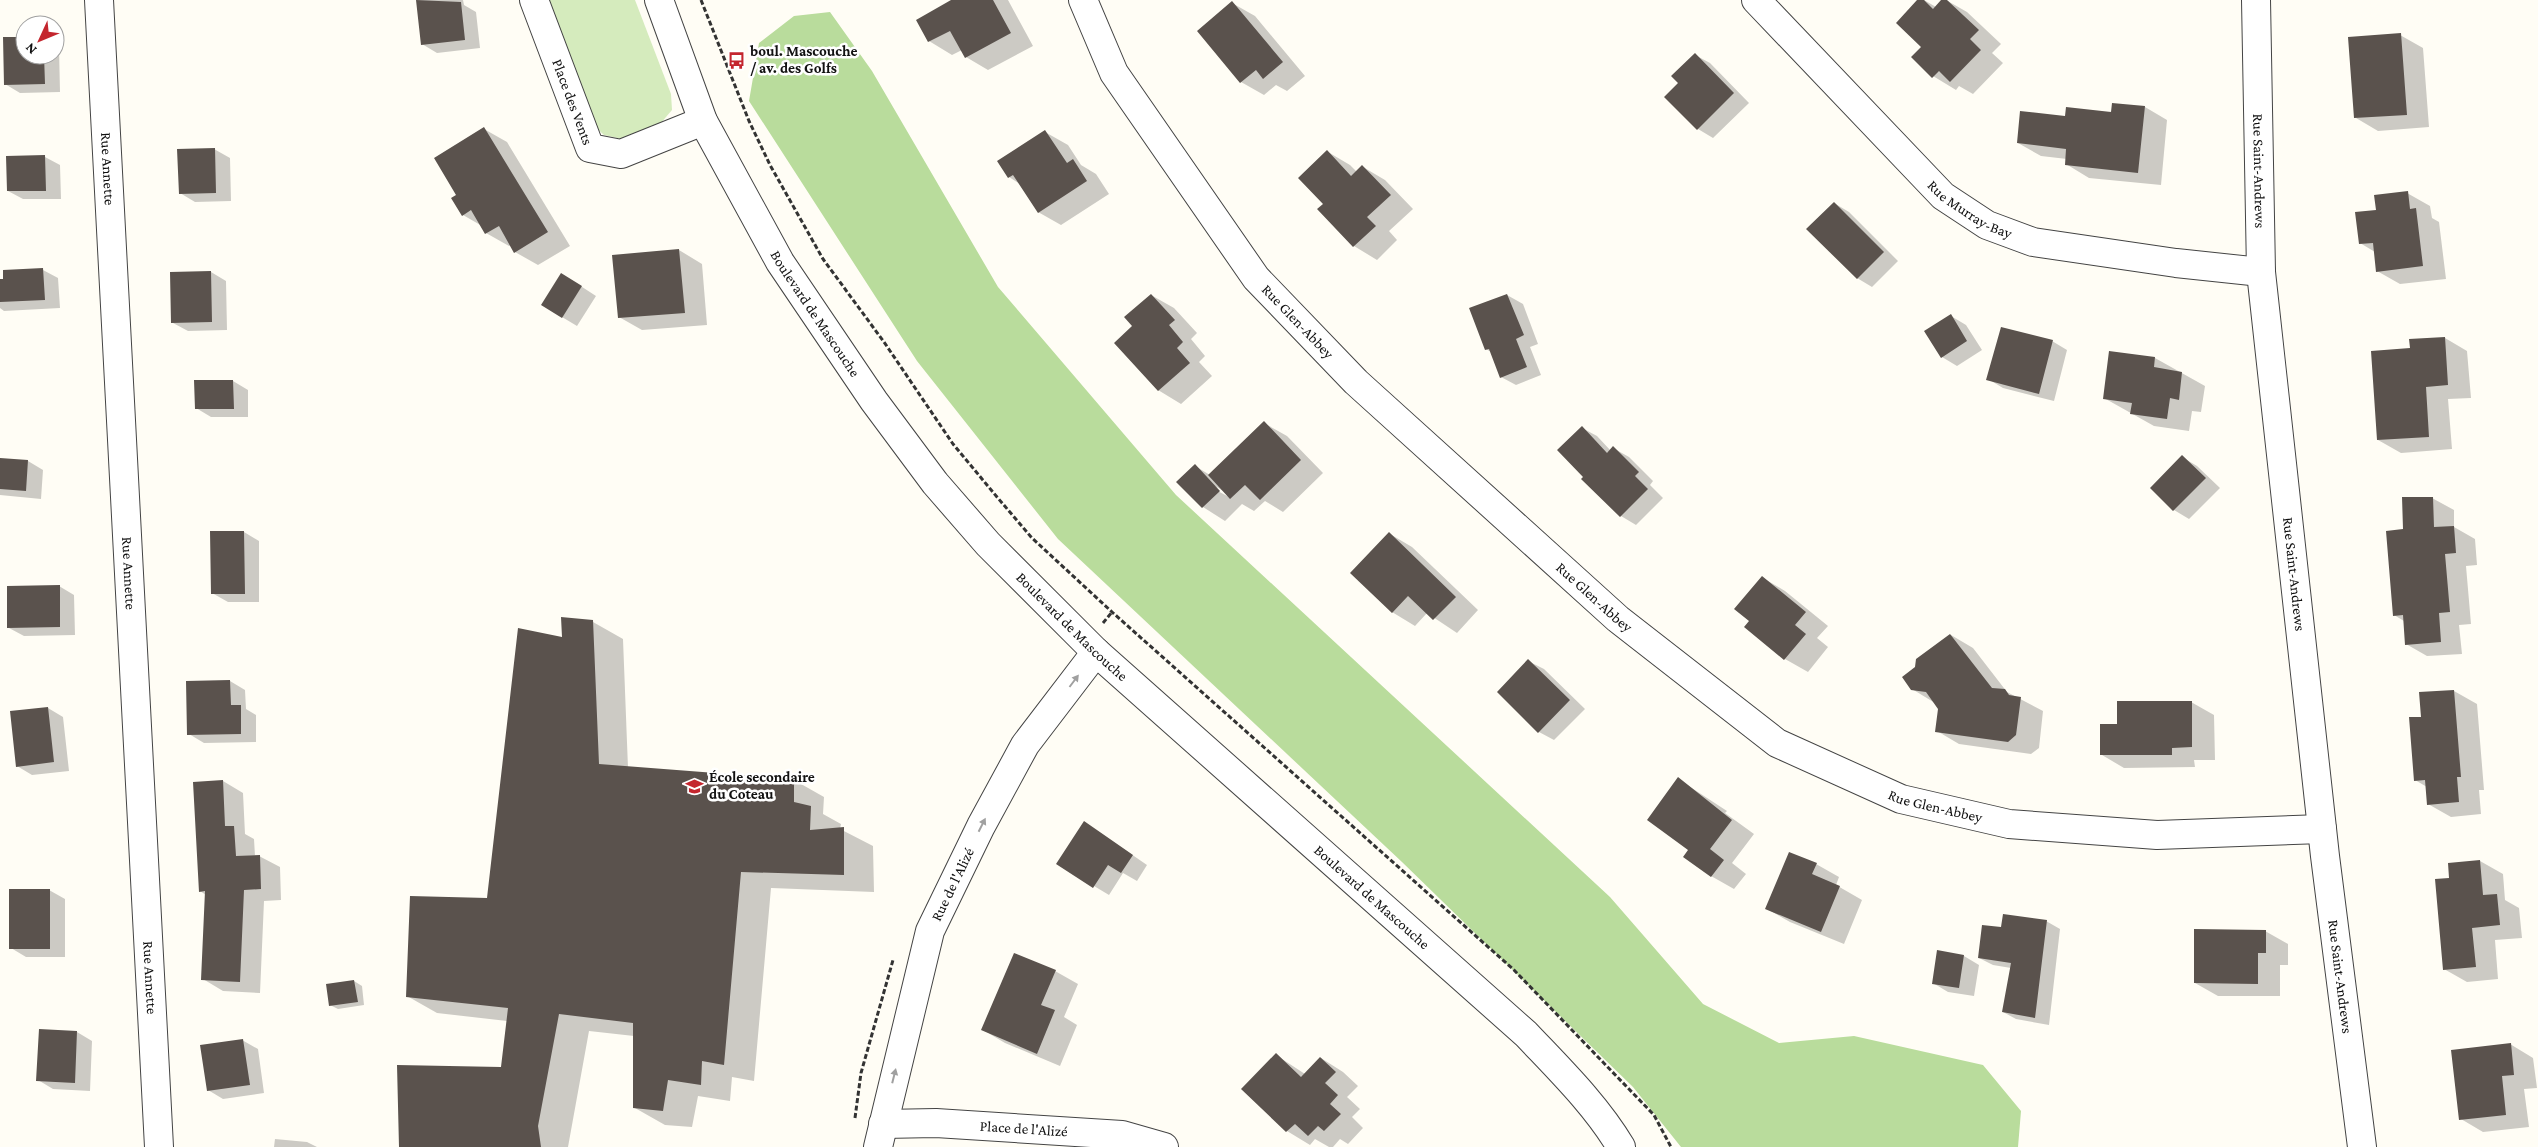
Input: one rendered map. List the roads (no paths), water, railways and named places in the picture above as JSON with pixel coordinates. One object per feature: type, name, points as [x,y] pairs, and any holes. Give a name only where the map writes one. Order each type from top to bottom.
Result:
[{"type":"street","name":"Rue Annette","points":[[99,0],[159,1147]]},
{"type":"street","name":"Place des Vents","points":[[534,0],[590,148],[621,154],[702,121]]},
{"type":"street","name":"Boulevard de Mascouche","points":[[661,0],[702,121],[780,262],[888,420],[935,483],[988,544],[1096,652],[1526,1034],[1572,1082],[1611,1131],[1621,1147]]},
{"type":"street","name":"Rue Glen-Abbey","points":[[1083,0],[1114,73],[1256,278],[1356,382],[1618,619],[1777,743],[1901,799],[2009,824],[2156,835],[2322,829]]},
{"type":"street","name":"Rue Murray-Bay","points":[[1756,0],[1943,196],[1987,225],[2033,242],[2176,263],[2261,272]]},
{"type":"street","name":"Rue Saint-Andrews","points":[[2256,0],[2261,272],[2322,829],[2362,1147]]},
{"type":"street","name":"Rue de l'Alizé","points":[[880,1135],[930,931],[981,826],[1025,745],[1096,652]]},
{"type":"street","name":"Place de l'Alizé","points":[[880,1135],[936,1123],[1122,1135],[1164,1147]]},
{"type":"place","name":"boul. Mascouche / av. des Golfs","points":[[736,60]]},
{"type":"place","name":"École secondaire du Coteau","points":[[695,786]]}]
